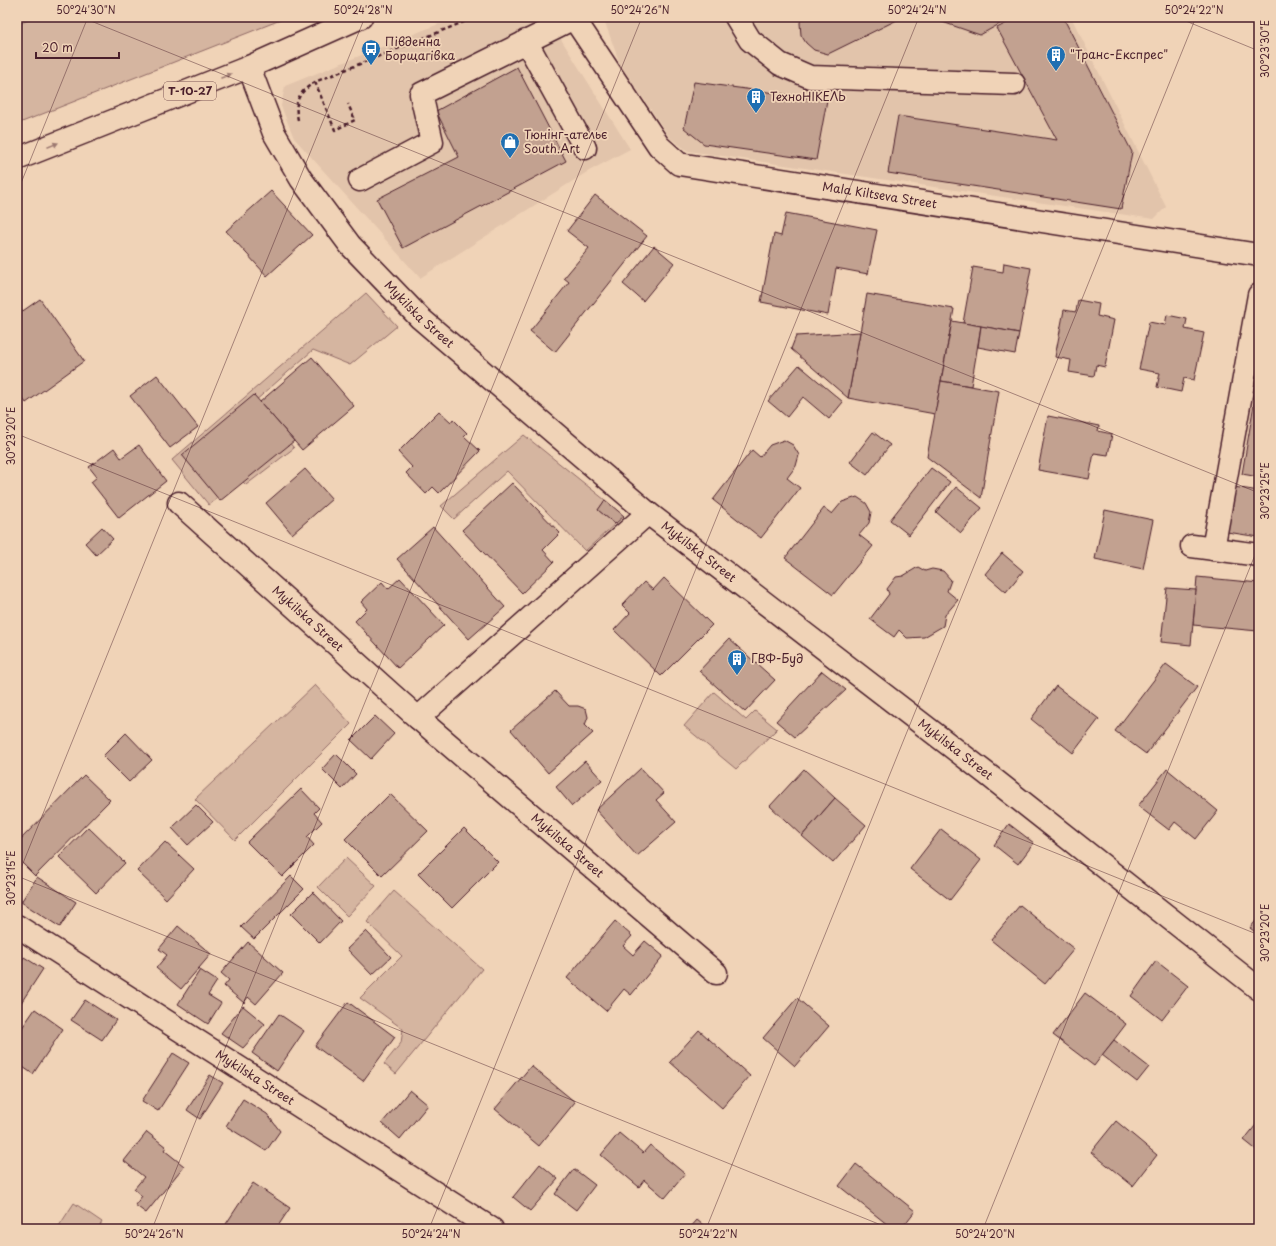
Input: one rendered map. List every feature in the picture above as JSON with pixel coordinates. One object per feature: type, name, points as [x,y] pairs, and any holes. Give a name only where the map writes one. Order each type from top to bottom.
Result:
[{"type":"main road","name":"Т-10-27","points":[[18,161],[249,67],[360,17]]},
{"type":"main road","points":[[360,180],[432,142],[421,94],[574,17]]},
{"type":"main road","name":"Mala Kiltseva Street","points":[[574,17],[659,146],[679,164],[1259,255]]},
{"type":"main road","points":[[736,17],[750,40],[780,64],[810,77],[1014,84]]},
{"type":"main road","points":[[526,41],[585,148]]},
{"type":"main road","name":"Mykilska Street","points":[[249,67],[274,133],[301,179],[350,245],[420,318],[648,513],[987,774],[1259,989]]},
{"type":"main road","points":[[1214,549],[1259,295]]},
{"type":"main road","name":"Mykilska Street","points":[[179,503],[418,718],[565,846],[716,973]]},
{"type":"main road","name":"Mykilska Street","points":[[418,718],[648,513]]},
{"type":"main road","points":[[1192,546],[1259,555]]},
{"type":"main road","name":"Mykilska Street","points":[[17,926],[492,1229]]},
{"type":"path","points":[[274,133],[298,121],[296,110],[297,99],[303,89],[314,82],[476,17]]},
{"type":"path","points":[[314,82],[335,130],[355,120],[348,104]]},
{"type":"shaded area","points":[[35,17],[288,17],[17,124],[17,25]]},
{"type":"shaded area","points":[[456,17],[547,17],[630,149],[587,172],[420,278],[294,138],[281,106],[285,86]]},
{"type":"shaded area","points":[[603,17],[1071,17],[1166,207],[1154,219],[688,151],[670,138],[620,64]]},
{"type":"shaded area","points":[[366,293],[397,326],[350,365],[313,350],[254,402],[294,448],[246,485],[241,480],[209,505],[172,460]]},
{"type":"shaded area","points":[[524,435],[605,500],[598,510],[615,524],[585,551],[507,471],[454,519],[441,506]]},
{"type":"shaded area","points":[[315,685],[351,724],[235,840],[195,799]]},
{"type":"shaded area","points":[[714,692],[746,720],[755,711],[777,729],[736,769],[684,726]]},
{"type":"shaded area","points":[[346,858],[376,886],[347,916],[318,887]]},
{"type":"shaded area","points":[[394,891],[482,969],[396,1074],[384,1064],[401,1043],[403,1029],[360,998],[402,956],[367,922]]},
{"type":"shaded area","points":[[74,1203],[102,1222],[98,1229],[57,1229]]},
{"type":"building","points":[[801,17],[903,17],[828,54],[814,50],[806,43],[801,35]]},
{"type":"building","points":[[928,17],[1012,17],[980,35]]},
{"type":"building","name":"\"Транс-Експрес\"","points":[[1018,17],[1063,17],[1132,152],[1121,209],[888,173],[898,116],[1057,140],[997,28]]},
{"type":"building","name":"Тюнінг-ательє South.Art","points":[[517,67],[566,161],[403,248],[377,199],[459,157],[436,111]]},
{"type":"building","name":"ТехноНІКЕЛЬ","points":[[694,82],[827,100],[816,160],[704,144],[684,128]]},
{"type":"building","points":[[271,191],[312,235],[267,276],[226,231]]},
{"type":"building","points":[[595,195],[647,236],[555,352],[530,331],[569,282],[564,278],[589,248],[567,231]]},
{"type":"building","points":[[786,213],[877,230],[868,274],[836,268],[828,315],[761,302],[774,234],[781,236]]},
{"type":"building","points":[[654,246],[674,263],[643,301],[623,284]]},
{"type":"building","points":[[1004,263],[1031,268],[1019,333],[963,323],[973,267],[1003,272]]},
{"type":"building","points":[[867,294],[954,309],[935,414],[848,398]]},
{"type":"building","points":[[40,299],[84,361],[26,403],[17,390],[17,315]]},
{"type":"building","points":[[1078,300],[1099,304],[1097,316],[1114,320],[1105,367],[1096,365],[1094,376],[1069,372],[1071,360],[1055,357],[1064,310],[1076,312]]},
{"type":"building","points":[[1167,315],[1187,319],[1185,329],[1204,333],[1194,380],[1184,378],[1181,392],[1157,387],[1160,373],[1139,369],[1149,322],[1165,325]]},
{"type":"building","points":[[952,321],[981,326],[971,386],[941,381]]},
{"type":"building","points":[[981,326],[1019,333],[1015,354],[978,347]]},
{"type":"building","points":[[860,332],[848,398],[791,349],[796,336]]},
{"type":"building","points":[[312,357],[354,406],[302,450],[260,402]]},
{"type":"building","points":[[799,365],[843,402],[829,419],[803,397],[787,417],[768,401]]},
{"type":"building","points":[[157,375],[198,427],[170,448],[130,396]]},
{"type":"building","points":[[1259,375],[1259,477],[1242,474]]},
{"type":"building","points":[[941,381],[999,391],[981,498],[927,457]]},
{"type":"building","points":[[254,395],[294,441],[220,501],[182,455]]},
{"type":"building","points":[[439,411],[451,422],[453,419],[467,433],[464,436],[480,451],[439,493],[433,487],[426,494],[406,473],[412,467],[398,452]]},
{"type":"building","points":[[1048,416],[1099,426],[1098,431],[1112,434],[1108,455],[1094,453],[1089,479],[1038,470]]},
{"type":"building","points":[[873,432],[890,445],[867,475],[850,462]]},
{"type":"building","points":[[784,440],[793,445],[799,455],[796,466],[787,478],[800,488],[761,538],[713,500],[752,450],[760,457],[770,445]]},
{"type":"building","points":[[139,445],[166,481],[119,518],[91,482],[97,477],[89,467],[114,448],[121,458]]},
{"type":"building","points":[[931,468],[950,482],[909,535],[890,520]]},
{"type":"building","points":[[305,469],[332,499],[292,534],[266,503]]},
{"type":"building","points":[[512,483],[560,533],[543,550],[554,562],[522,593],[462,530]]},
{"type":"building","points":[[956,487],[982,508],[961,533],[936,512]]},
{"type":"building","points":[[1234,487],[1259,491],[1259,537],[1227,532]]},
{"type":"building","points":[[857,497],[866,503],[871,512],[869,523],[859,535],[873,546],[833,595],[785,558],[824,508],[832,514],[842,502]]},
{"type":"building","points":[[605,500],[624,516],[615,524],[598,510]]},
{"type":"building","points":[[1105,510],[1153,520],[1143,569],[1095,559]]},
{"type":"building","points":[[102,527],[113,539],[96,555],[85,543]]},
{"type":"building","points":[[433,527],[505,607],[469,639],[397,559]]},
{"type":"building","points":[[1002,553],[1023,571],[1006,592],[985,574]]},
{"type":"building","points":[[918,567],[925,571],[932,569],[943,571],[951,580],[947,591],[958,600],[945,615],[943,626],[924,637],[907,638],[899,630],[894,637],[870,619],[889,594],[887,589],[896,577],[903,576]]},
{"type":"building","points":[[1197,577],[1259,583],[1258,631],[1193,625]]},
{"type":"building","points":[[400,578],[444,625],[398,668],[355,621],[367,609],[361,602],[382,582],[388,589]]},
{"type":"building","points":[[664,578],[712,625],[661,676],[614,630],[630,613],[622,605],[644,582],[653,590]]},
{"type":"building","points":[[1167,588],[1196,590],[1191,645],[1161,642]]},
{"type":"building","name":"ГВФ-Буд","points":[[729,639],[775,680],[745,712],[699,671]]},
{"type":"building","points":[[1166,664],[1197,687],[1146,754],[1115,731]]},
{"type":"building","points":[[822,671],[846,690],[795,737],[776,721]]},
{"type":"building","points":[[1056,686],[1099,719],[1073,753],[1031,719]]},
{"type":"building","points":[[555,691],[569,706],[578,706],[586,709],[588,717],[585,725],[593,733],[548,773],[511,730]]},
{"type":"building","points":[[375,716],[394,734],[371,759],[351,740]]},
{"type":"building","points":[[126,733],[152,760],[129,782],[103,756]]},
{"type":"building","points":[[336,754],[356,774],[342,789],[322,769]]},
{"type":"building","points":[[585,761],[602,780],[572,806],[556,787]]},
{"type":"building","points":[[641,768],[664,793],[656,800],[676,822],[637,856],[596,810]]},
{"type":"building","points":[[804,769],[835,798],[802,836],[770,806]]},
{"type":"building","points":[[1167,769],[1218,811],[1196,839],[1175,822],[1169,830],[1138,806]]},
{"type":"building","points":[[84,775],[110,800],[35,876],[17,858],[17,843]]},
{"type":"building","points":[[301,789],[319,808],[314,813],[322,822],[307,837],[314,845],[282,877],[247,842]]},
{"type":"building","points":[[390,794],[428,831],[382,876],[345,839]]},
{"type":"building","points":[[835,798],[866,825],[833,863],[802,836]]},
{"type":"building","points":[[196,805],[213,822],[188,845],[172,828]]},
{"type":"building","points":[[1009,824],[1034,843],[1018,864],[994,845]]},
{"type":"building","points":[[88,827],[125,863],[96,893],[59,857]]},
{"type":"building","points":[[464,828],[498,862],[452,908],[418,874]]},
{"type":"building","points":[[941,829],[981,860],[950,900],[910,869]]},
{"type":"building","points":[[165,842],[194,869],[166,899],[137,871]]},
{"type":"building","points":[[291,876],[304,889],[254,939],[241,927]]},
{"type":"building","points":[[37,877],[76,902],[60,927],[21,902]]},
{"type":"building","points":[[313,892],[341,921],[320,943],[291,914]]},
{"type":"building","points":[[1020,905],[1074,949],[1045,984],[991,940]]},
{"type":"building","points":[[1259,917],[1259,935],[1250,928]]},
{"type":"building","points":[[615,921],[632,936],[623,946],[633,955],[645,941],[663,956],[631,995],[624,989],[606,1011],[567,978]]},
{"type":"building","points":[[178,926],[211,954],[181,989],[156,968],[167,955],[159,949]]},
{"type":"building","points":[[366,931],[391,957],[372,975],[347,949]]},
{"type":"building","points":[[248,942],[283,973],[256,1004],[248,997],[244,1003],[224,986],[229,980],[221,973]]},
{"type":"building","points":[[24,957],[43,969],[17,1009],[17,968]]},
{"type":"building","points":[[1156,961],[1188,986],[1162,1020],[1131,996]]},
{"type":"building","points":[[200,970],[217,981],[208,995],[221,1003],[208,1024],[178,1004]]},
{"type":"building","points":[[1085,993],[1126,1024],[1094,1066],[1053,1035]]},
{"type":"building","points":[[797,998],[829,1026],[795,1066],[763,1038]]},
{"type":"building","points":[[85,1000],[116,1020],[102,1040],[71,1020]]},
{"type":"building","points":[[348,1002],[395,1037],[363,1081],[315,1046]]},
{"type":"building","points":[[243,1006],[265,1024],[243,1048],[221,1033]]},
{"type":"building","points":[[35,1009],[63,1029],[33,1074],[17,1063],[17,1035]]},
{"type":"building","points":[[279,1014],[304,1031],[277,1071],[252,1053]]},
{"type":"building","points":[[699,1030],[750,1076],[722,1108],[670,1062]]},
{"type":"building","points":[[1114,1040],[1149,1067],[1137,1082],[1102,1055]]},
{"type":"building","points":[[173,1053],[189,1063],[158,1111],[142,1101]]},
{"type":"building","points":[[531,1066],[575,1102],[539,1146],[495,1109]]},
{"type":"building","points":[[210,1075],[223,1083],[200,1119],[187,1110]]},
{"type":"building","points":[[410,1090],[428,1105],[400,1139],[382,1123]]},
{"type":"building","points":[[243,1099],[267,1114],[280,1131],[266,1151],[226,1126]]},
{"type":"building","points":[[1116,1121],[1157,1155],[1133,1186],[1091,1152]]},
{"type":"building","points":[[1259,1121],[1259,1152],[1244,1140]]},
{"type":"building","points":[[147,1132],[166,1147],[164,1150],[184,1166],[146,1213],[135,1205],[142,1196],[134,1189],[144,1177],[124,1161]]},
{"type":"building","points":[[619,1133],[643,1153],[650,1145],[685,1174],[665,1198],[644,1180],[639,1187],[601,1155]]},
{"type":"building","points":[[540,1164],[558,1179],[530,1211],[513,1197]]},
{"type":"building","points":[[856,1164],[915,1211],[901,1229],[893,1229],[839,1186]]},
{"type":"building","points":[[574,1169],[595,1185],[576,1210],[555,1194]]},
{"type":"building","points":[[253,1183],[290,1208],[276,1229],[233,1229],[226,1224]]},
{"type":"building","points":[[697,1220],[708,1229],[689,1229]]},
{"type":"place","name":"Південна Борщагівка","points":[[371,66]]},
{"type":"place","name":"\"Транс-Експрес\"","points":[[1056,72]]},
{"type":"place","name":"ТехноНІКЕЛЬ","points":[[756,114]]},
{"type":"place","name":"Тюнінг-ательє South.Art","points":[[510,159]]},
{"type":"place","name":"ГВФ-Буд","points":[[737,676]]}]
